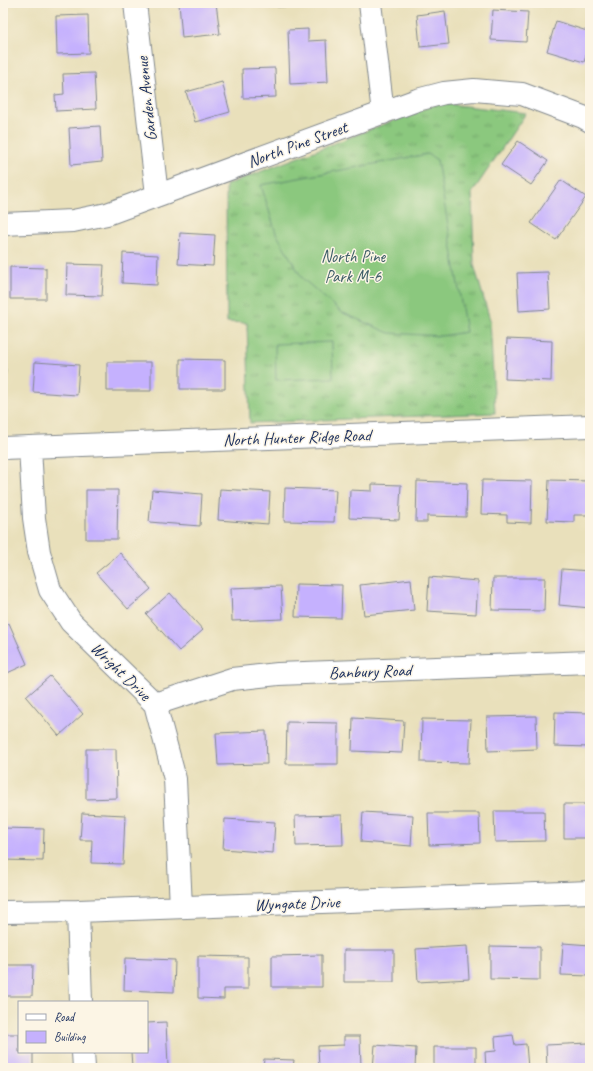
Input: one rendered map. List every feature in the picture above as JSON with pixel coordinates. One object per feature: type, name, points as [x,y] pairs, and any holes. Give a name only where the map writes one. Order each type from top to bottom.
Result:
[{"type":"street","name":"Garden Avenue","points":[[135,3],[156,195]]},
{"type":"street","points":[[370,3],[383,113]]},
{"type":"street","name":"North Pine Street","points":[[3,224],[73,221],[107,214],[417,100],[444,93],[474,90],[522,94],[583,117],[590,122]]},
{"type":"street","name":"North Hunter Ridge Road","points":[[3,448],[590,426]]},
{"type":"street","name":"Wright Drive","points":[[30,447],[34,518],[39,552],[50,590],[71,622],[155,704],[175,779],[180,908]]},
{"type":"street","name":"Banbury Road","points":[[155,704],[232,679],[278,674],[590,662]]},
{"type":"street","name":"Wyngate Drive","points":[[3,912],[180,908],[590,892]]},
{"type":"street","points":[[78,911],[81,1001]]},
{"type":"street","points":[[83,1053],[84,1068]]},
{"type":"green space","name":"North Pine Park M-6","points":[[439,103],[526,113],[472,193],[474,265],[490,320],[495,413],[250,423],[247,323],[227,322],[226,185]]},
{"type":"green space","points":[[428,154],[437,160],[466,332],[441,336],[389,333],[341,312],[302,278],[276,233],[261,185]]},
{"type":"green space","points":[[332,342],[333,378],[276,380],[275,344]]},
{"type":"building","points":[[179,3],[216,3],[220,34],[182,38]]},
{"type":"building","points":[[277,3],[314,3],[314,6],[277,7]]},
{"type":"building","points":[[493,10],[528,12],[526,42],[491,40]]},
{"type":"building","points":[[445,11],[449,44],[420,47],[417,15]]},
{"type":"building","points":[[88,15],[89,53],[57,54],[56,16]]},
{"type":"building","points":[[556,21],[590,32],[590,43],[584,62],[547,51]]},
{"type":"building","points":[[308,29],[308,41],[326,40],[328,82],[290,84],[288,30]]},
{"type":"building","points":[[275,68],[276,97],[243,98],[242,69]]},
{"type":"building","points":[[94,73],[96,109],[56,111],[55,95],[64,94],[63,74]]},
{"type":"building","points":[[222,82],[230,112],[195,122],[186,92]]},
{"type":"building","points":[[100,126],[102,162],[71,165],[69,128]]},
{"type":"building","points":[[518,141],[548,161],[531,185],[501,165]]},
{"type":"building","points":[[561,180],[586,197],[556,240],[531,223]]},
{"type":"building","points":[[180,233],[215,235],[213,266],[178,264]]},
{"type":"building","points":[[123,253],[158,255],[157,285],[122,283]]},
{"type":"building","points":[[67,264],[104,265],[102,296],[66,295]]},
{"type":"building","points":[[10,267],[46,268],[46,299],[10,299]]},
{"type":"building","points":[[548,272],[550,309],[519,311],[517,273]]},
{"type":"building","points":[[507,339],[552,341],[551,381],[505,379]]},
{"type":"building","points":[[180,359],[225,360],[225,389],[180,389]]},
{"type":"building","points":[[35,362],[79,365],[77,395],[33,392]]},
{"type":"building","points":[[107,362],[151,362],[151,391],[107,391]]},
{"type":"building","points":[[3,368],[6,369],[4,390],[3,390]]},
{"type":"building","points":[[482,480],[532,481],[531,523],[507,522],[507,515],[481,514]]},
{"type":"building","points":[[549,480],[590,481],[590,515],[574,515],[574,522],[547,521]]},
{"type":"building","points":[[417,481],[467,483],[466,517],[427,516],[427,522],[416,522]]},
{"type":"building","points":[[372,484],[401,485],[399,520],[349,518],[350,490],[372,491]]},
{"type":"building","points":[[285,488],[336,490],[334,522],[284,521]]},
{"type":"building","points":[[220,489],[270,492],[268,524],[218,520]]},
{"type":"building","points":[[86,490],[118,490],[117,539],[86,539]]},
{"type":"building","points":[[152,490],[202,494],[200,526],[149,522]]},
{"type":"building","points":[[120,553],[151,589],[128,609],[96,573]]},
{"type":"building","points":[[562,569],[590,571],[590,608],[559,605]]},
{"type":"building","points":[[429,577],[478,581],[476,614],[427,611]]},
{"type":"building","points":[[493,578],[545,578],[544,611],[492,610]]},
{"type":"building","points":[[411,579],[414,610],[364,615],[360,585]]},
{"type":"building","points":[[296,584],[342,585],[341,618],[295,617]]},
{"type":"building","points":[[281,586],[283,619],[232,621],[231,588]]},
{"type":"building","points":[[170,593],[203,630],[179,651],[146,614]]},
{"type":"building","points":[[9,623],[27,664],[3,675],[3,626]]},
{"type":"building","points":[[50,676],[83,714],[59,736],[26,697]]},
{"type":"building","points":[[555,712],[590,713],[590,747],[554,746]]},
{"type":"building","points":[[536,716],[537,749],[488,751],[487,717]]},
{"type":"building","points":[[353,718],[404,721],[402,753],[352,751]]},
{"type":"building","points":[[422,719],[471,720],[469,763],[421,762]]},
{"type":"building","points":[[287,722],[338,723],[338,764],[286,764]]},
{"type":"building","points":[[266,731],[267,764],[218,765],[216,733]]},
{"type":"building","points":[[86,749],[116,749],[117,798],[86,799]]},
{"type":"building","points":[[564,804],[590,804],[590,838],[564,838]]},
{"type":"building","points":[[494,811],[544,811],[545,841],[495,842]]},
{"type":"building","points":[[363,812],[413,815],[411,846],[361,842]]},
{"type":"building","points":[[82,813],[125,815],[123,864],[91,863],[92,840],[80,840]]},
{"type":"building","points":[[428,813],[479,813],[480,843],[429,845]]},
{"type":"building","points":[[342,815],[343,845],[296,846],[295,816]]},
{"type":"building","points":[[225,819],[275,822],[273,853],[223,849]]},
{"type":"building","points":[[3,828],[44,829],[43,861],[3,860]]},
{"type":"building","points":[[563,943],[590,945],[590,976],[561,975]]},
{"type":"building","points":[[467,946],[469,979],[418,982],[416,949]]},
{"type":"building","points":[[490,946],[540,947],[540,980],[490,979]]},
{"type":"building","points":[[344,950],[394,950],[394,982],[344,982]]},
{"type":"building","points":[[322,955],[322,987],[272,987],[272,956]]},
{"type":"building","points":[[198,956],[248,957],[248,989],[224,989],[224,999],[198,998]]},
{"type":"building","points":[[125,958],[175,960],[174,992],[124,990]]},
{"type":"building","points":[[3,965],[33,965],[32,996],[3,996]]},
{"type":"building","points":[[166,1022],[168,1066],[132,1067],[131,1053],[148,1053],[148,1023]]},
{"type":"building","points":[[3,1034],[18,1034],[18,1053],[33,1053],[33,1068],[3,1068]]},
{"type":"building","points":[[513,1035],[515,1045],[526,1044],[528,1068],[486,1068],[485,1052],[496,1051],[495,1037]]},
{"type":"building","points":[[344,1036],[360,1036],[361,1068],[319,1068],[318,1046],[344,1045]]},
{"type":"building","points":[[588,1043],[588,1068],[547,1068],[546,1045]]},
{"type":"building","points":[[375,1045],[416,1048],[415,1068],[373,1068]]},
{"type":"building","points":[[434,1047],[476,1047],[476,1068],[434,1068]]},
{"type":"building","points":[[264,1059],[294,1060],[293,1068],[263,1068]]}]
